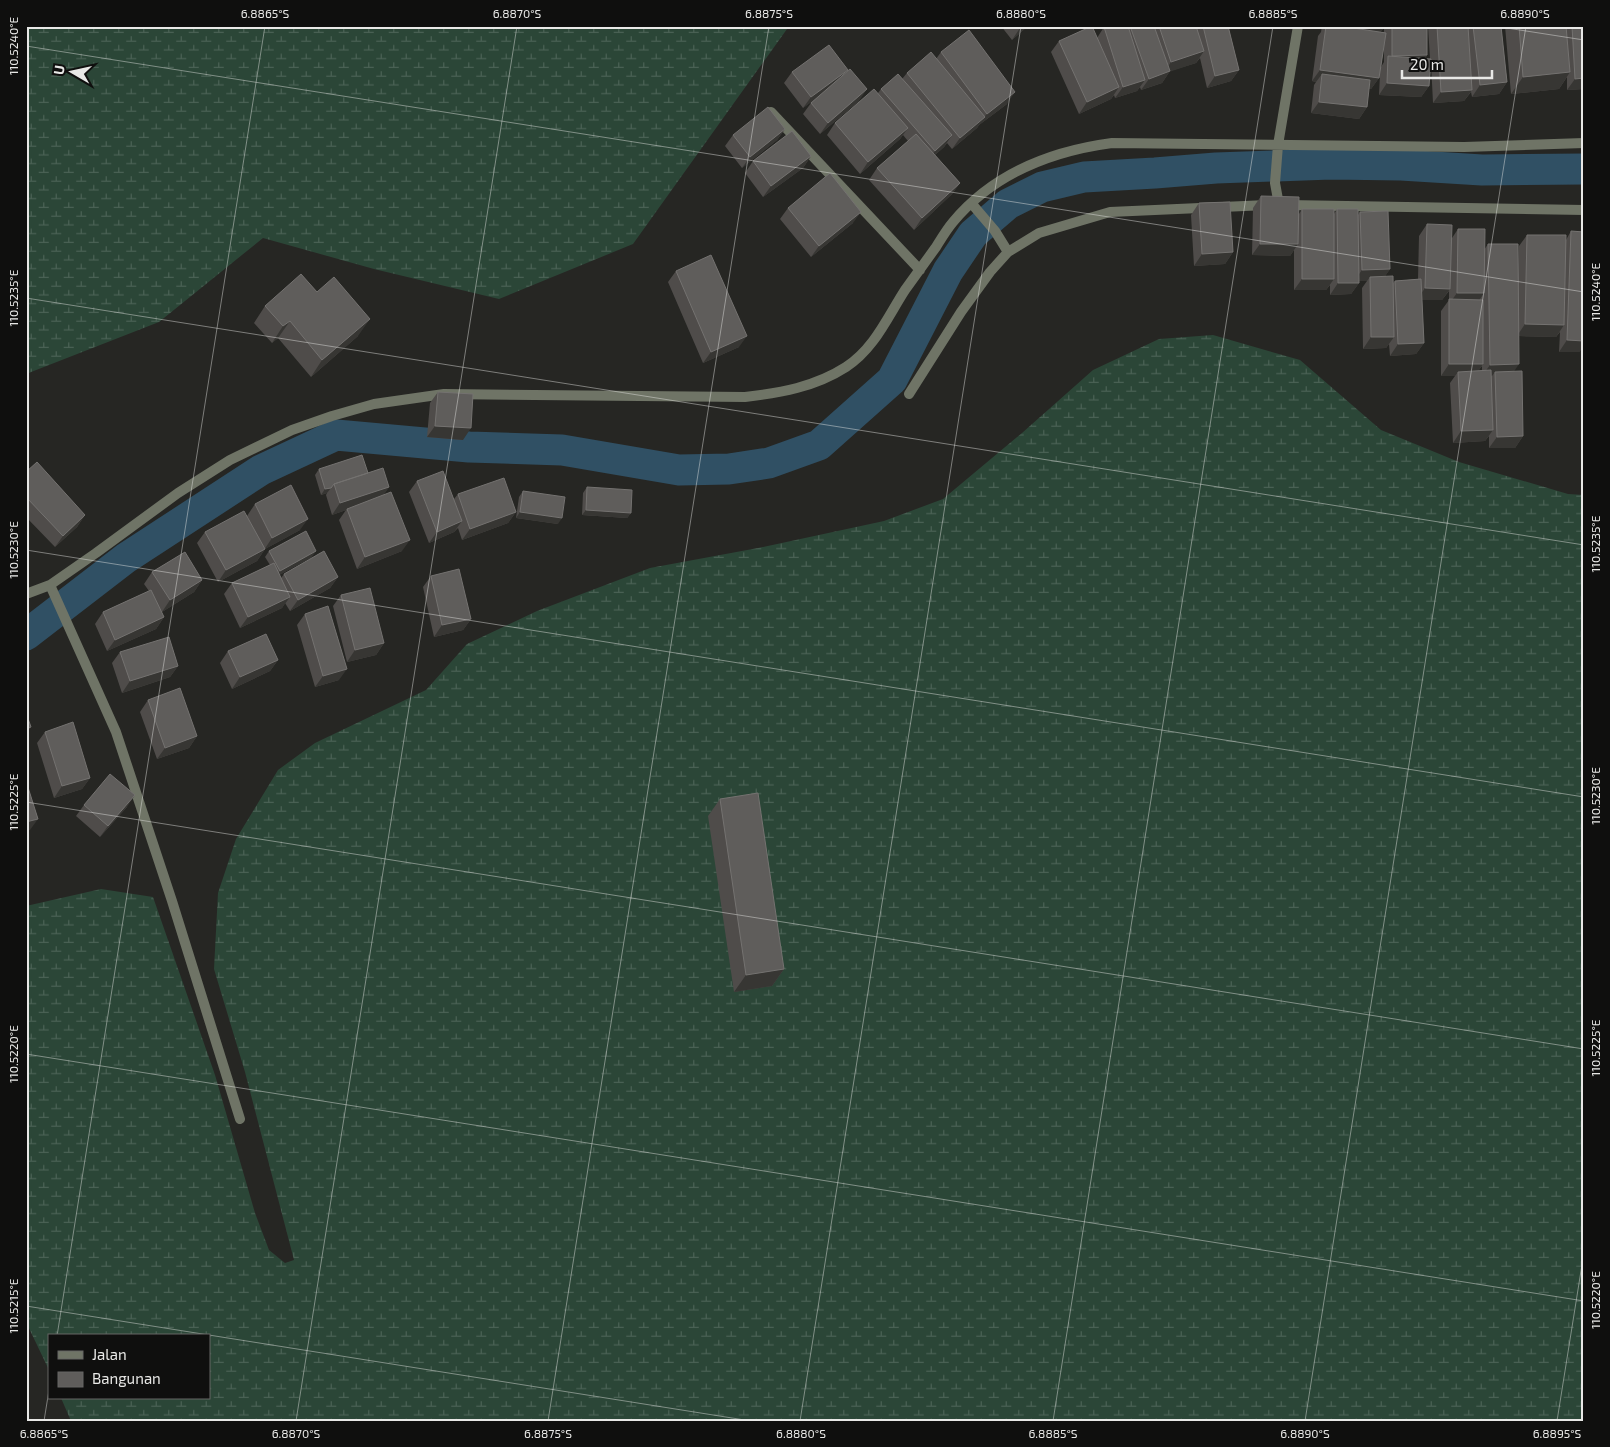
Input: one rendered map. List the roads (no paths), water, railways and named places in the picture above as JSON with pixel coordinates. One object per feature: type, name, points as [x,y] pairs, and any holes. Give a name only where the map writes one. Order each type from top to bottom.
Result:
[{"type":"street","points":[[1278,205],[1275,183],[1298,26]]},
{"type":"street","points":[[768,109],[920,270]]},
{"type":"street","points":[[26,594],[50,585],[178,493],[230,460],[292,430],[374,404],[444,394],[745,396],[794,390],[845,368],[860,356],[875,340],[953,222],[972,204],[992,187],[1014,173],[1061,153],[1112,143],[1279,149],[1464,148],[1584,143]]},
{"type":"street","points":[[972,204],[995,232],[1008,252]]},
{"type":"street","points":[[909,394],[961,312],[990,272],[1008,252],[1038,233],[1110,212],[1241,205],[1584,210]]},
{"type":"street","points":[[50,585],[116,732],[172,901],[240,1119]]},
{"type":"waterway","points":[[26,635],[126,558],[261,470],[336,435],[469,447],[562,450],[679,470],[729,469],[769,463],[819,445],[892,380],[948,271],[973,234],[1008,204],[1042,187],[1084,177],[1216,168],[1331,164],[1401,165],[1482,170],[1584,169]]}]
